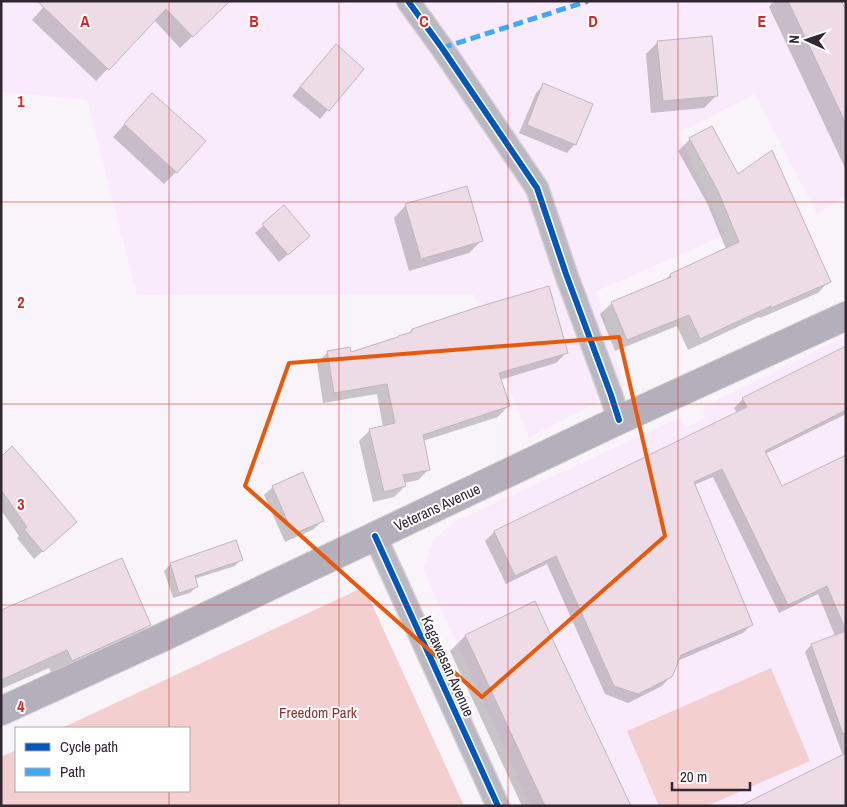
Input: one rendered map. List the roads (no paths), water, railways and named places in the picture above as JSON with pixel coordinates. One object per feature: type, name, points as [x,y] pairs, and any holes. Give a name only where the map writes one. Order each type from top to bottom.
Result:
[{"type":"main road","name":"Veterans Avenue","points":[[1,711],[163,637],[619,420],[846,316]]},
{"type":"street","points":[[408,1],[537,188],[619,420]]},
{"type":"street","name":"Kagawasan Avenue","points":[[375,536],[498,806]]},
{"type":"park label","name":"Freedom Park","points":[[318,712]]}]
